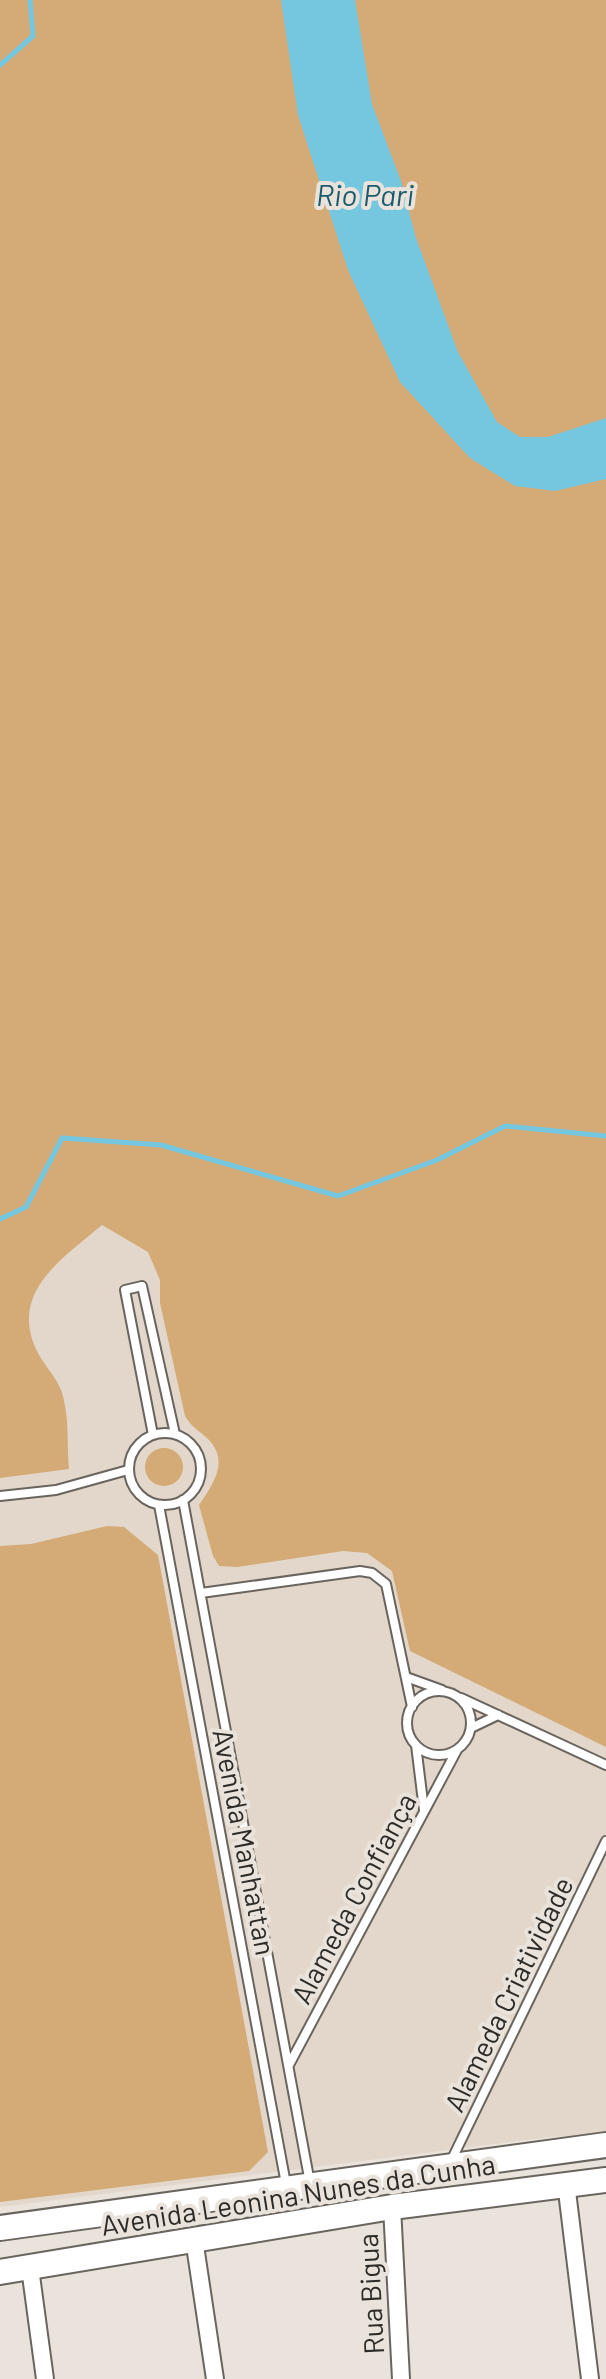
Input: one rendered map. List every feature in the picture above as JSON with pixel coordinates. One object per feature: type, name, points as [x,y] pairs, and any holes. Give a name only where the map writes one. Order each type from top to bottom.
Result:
[{"type":"street","name":"Avenida Leonina Nunes da Cunha","points":[[0,2228],[606,2145]]},
{"type":"street","name":"Avenida Leonina Nunes da Cunha","points":[[0,2272],[392,2207],[606,2180]]},
{"type":"street","points":[[566,2183],[590,2379]]},
{"type":"street","name":"Rua Bigua","points":[[392,2207],[401,2379]]},
{"type":"street","points":[[194,2239],[215,2379]]},
{"type":"street","points":[[30,2268],[45,2379]]},
{"type":"lane","points":[[153,1435],[125,1290],[142,1286],[175,1434]]},
{"type":"lane","points":[[175,1434],[194,1447],[201,1468],[199,1481],[183,1500],[159,1505],[138,1493],[128,1470],[135,1449],[153,1435],[175,1434]]},
{"type":"lane","points":[[0,1496],[56,1490],[128,1470]]},
{"type":"lane","name":"Avenida Manhattan","points":[[183,1500],[288,2066],[298,2186]]},
{"type":"lane","name":"Avenida Manhattan","points":[[159,1505],[298,2186]]},
{"type":"lane","points":[[201,1593],[360,1571],[372,1573],[386,1584],[412,1707],[408,1729],[416,1745],[424,1811]]},
{"type":"lane","points":[[406,1677],[447,1692],[606,1765]]},
{"type":"lane","points":[[412,1707],[424,1695],[447,1692]]},
{"type":"lane","points":[[416,1745],[437,1755],[457,1750],[465,1743],[471,1729],[470,1713],[456,1696]]},
{"type":"lane","points":[[471,1729],[498,1715]]},
{"type":"lane","name":"Alameda Confiança","points":[[288,2066],[457,1750]]},
{"type":"lane","name":"Alameda Criatividade","points":[[449,2166],[606,1841]]},
{"type":"shaded area","points":[[0,0],[606,0],[606,1747],[410,1651],[392,1571],[367,1553],[343,1551],[237,1567],[219,1566],[213,1556],[199,1505],[217,1472],[218,1456],[215,1447],[185,1416],[160,1303],[160,1280],[148,1252],[102,1225],[43,1279],[29,1312],[30,1332],[38,1353],[62,1394],[67,1418],[69,1469],[0,1478]]},
{"type":"shaded area","points":[[0,1122],[606,1294],[606,2134],[550,2137],[0,2207]]},
{"type":"shaded area","points":[[164,1448],[178,1453],[183,1467],[178,1481],[164,1486],[150,1481],[145,1467],[150,1453]]},
{"type":"shaded area","points":[[107,1526],[124,1527],[158,1555],[268,2152],[249,2171],[0,2202],[0,1546],[31,1544]]},
{"type":"water","name":"Rio Pari","points":[[281,0],[355,0],[372,104],[458,352],[497,422],[520,437],[548,437],[606,418],[606,479],[555,491],[515,486],[470,458],[400,382],[348,270],[298,115]]},
{"type":"waterway","points":[[0,65],[33,36],[30,0]]},
{"type":"waterway","points":[[0,1219],[26,1207],[62,1138],[161,1145],[338,1196],[437,1160],[505,1126],[606,1136]]}]
